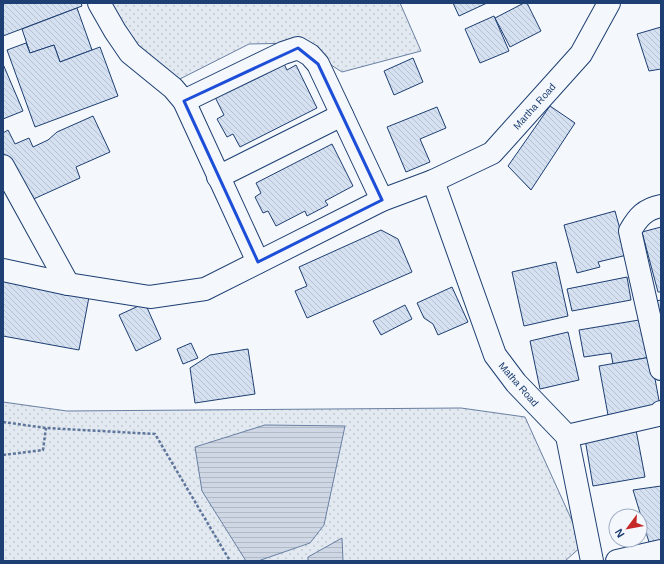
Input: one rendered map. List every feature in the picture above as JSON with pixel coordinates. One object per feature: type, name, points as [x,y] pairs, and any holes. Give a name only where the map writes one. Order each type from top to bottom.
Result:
[{"type":"street","points":[[99,3],[130,54],[173,88],[184,101],[258,262]]},
{"type":"street","name":"Martha Road","points":[[3,270],[68,284],[150,297],[205,290],[382,200],[433,181],[492,153],[581,54],[609,3]]},
{"type":"street","points":[[184,101],[283,53],[298,48],[310,55],[318,64],[382,200]]},
{"type":"street","points":[[218,177],[342,115]]},
{"type":"street","points":[[3,166],[68,284]]},
{"type":"street","name":"Matha Road","points":[[433,181],[495,356],[516,382],[567,436]]},
{"type":"street","points":[[661,206],[645,211],[637,218],[630,231],[661,369]]},
{"type":"street","points":[[592,561],[567,436],[658,415],[661,412]]},
{"type":"street","points":[[617,561],[661,551]]},
{"type":"path","points":[[3,422],[46,428],[155,434],[230,561]]},
{"type":"path","points":[[3,455],[43,450],[46,428]]},
{"type":"highlighted area","points":[[298,48],[318,64],[382,200],[258,262],[184,101]]},
{"type":"shaded area","points":[[103,3],[400,3],[421,51],[342,72],[297,43],[249,44],[172,83],[126,45]]},
{"type":"shaded area","points":[[3,402],[67,411],[461,408],[525,417],[583,545],[565,561],[3,561]]},
{"type":"shaded area","points":[[265,425],[345,426],[324,525],[310,543],[258,561],[246,561],[202,491],[195,447]]},
{"type":"shaded area","points":[[342,538],[343,561],[308,561],[308,557]]},
{"type":"building","points":[[3,3],[81,3],[82,6],[3,36]]},
{"type":"building","points":[[453,3],[487,3],[459,16]]},
{"type":"building","points":[[524,3],[527,3],[541,31],[510,47],[495,18]]},
{"type":"building","points":[[77,8],[92,50],[60,62],[54,45],[30,53],[22,29]]},
{"type":"building","points":[[494,16],[509,51],[480,63],[465,29]]},
{"type":"building","points":[[661,27],[661,69],[649,71],[637,34]]},
{"type":"building","points":[[26,43],[30,53],[54,45],[60,62],[100,47],[118,96],[35,127],[7,50]]},
{"type":"building","points":[[413,58],[423,82],[394,95],[384,71]]},
{"type":"building","points":[[283,62],[287,70],[296,65],[317,108],[240,147],[233,134],[227,137],[217,119],[224,115],[215,97]]},
{"type":"building","points":[[3,64],[23,111],[3,119]]},
{"type":"building","points":[[550,106],[575,123],[531,190],[508,166]]},
{"type":"building","points":[[437,107],[446,128],[420,139],[430,162],[406,172],[387,127]]},
{"type":"building","points":[[93,116],[110,152],[76,167],[80,178],[27,202],[3,152],[3,133],[8,130],[15,144],[29,138],[33,147],[48,140],[57,132]]},
{"type":"building","points":[[332,144],[353,186],[325,201],[328,205],[307,216],[305,211],[276,226],[268,211],[263,213],[255,197],[261,193],[256,183]]},
{"type":"building","points":[[615,211],[627,255],[598,262],[600,267],[577,273],[564,225]]},
{"type":"building","points":[[661,227],[661,292],[658,292],[642,232]]},
{"type":"building","points":[[381,230],[398,239],[412,272],[307,318],[295,291],[307,286],[299,267]]},
{"type":"building","points":[[556,262],[568,316],[524,326],[512,272]]},
{"type":"building","points":[[627,277],[631,300],[572,311],[567,289]]},
{"type":"building","points":[[3,281],[89,297],[79,350],[3,336]]},
{"type":"building","points":[[452,287],[468,322],[438,335],[433,324],[424,318],[417,303]]},
{"type":"building","points":[[661,300],[661,321],[656,301]]},
{"type":"building","points":[[145,303],[161,339],[136,351],[119,315]]},
{"type":"building","points":[[405,305],[412,319],[381,335],[373,321]]},
{"type":"building","points":[[645,319],[651,357],[613,364],[611,353],[584,357],[579,330]]},
{"type":"building","points":[[568,332],[579,380],[540,389],[530,341]]},
{"type":"building","points":[[191,343],[198,358],[183,364],[177,349]]},
{"type":"building","points":[[248,349],[255,394],[195,403],[190,368],[210,355]]},
{"type":"building","points":[[651,357],[660,406],[608,415],[599,366]]},
{"type":"building","points":[[636,430],[645,477],[593,486],[585,439]]},
{"type":"building","points":[[661,486],[661,540],[649,542],[648,508],[639,508],[633,490]]}]
